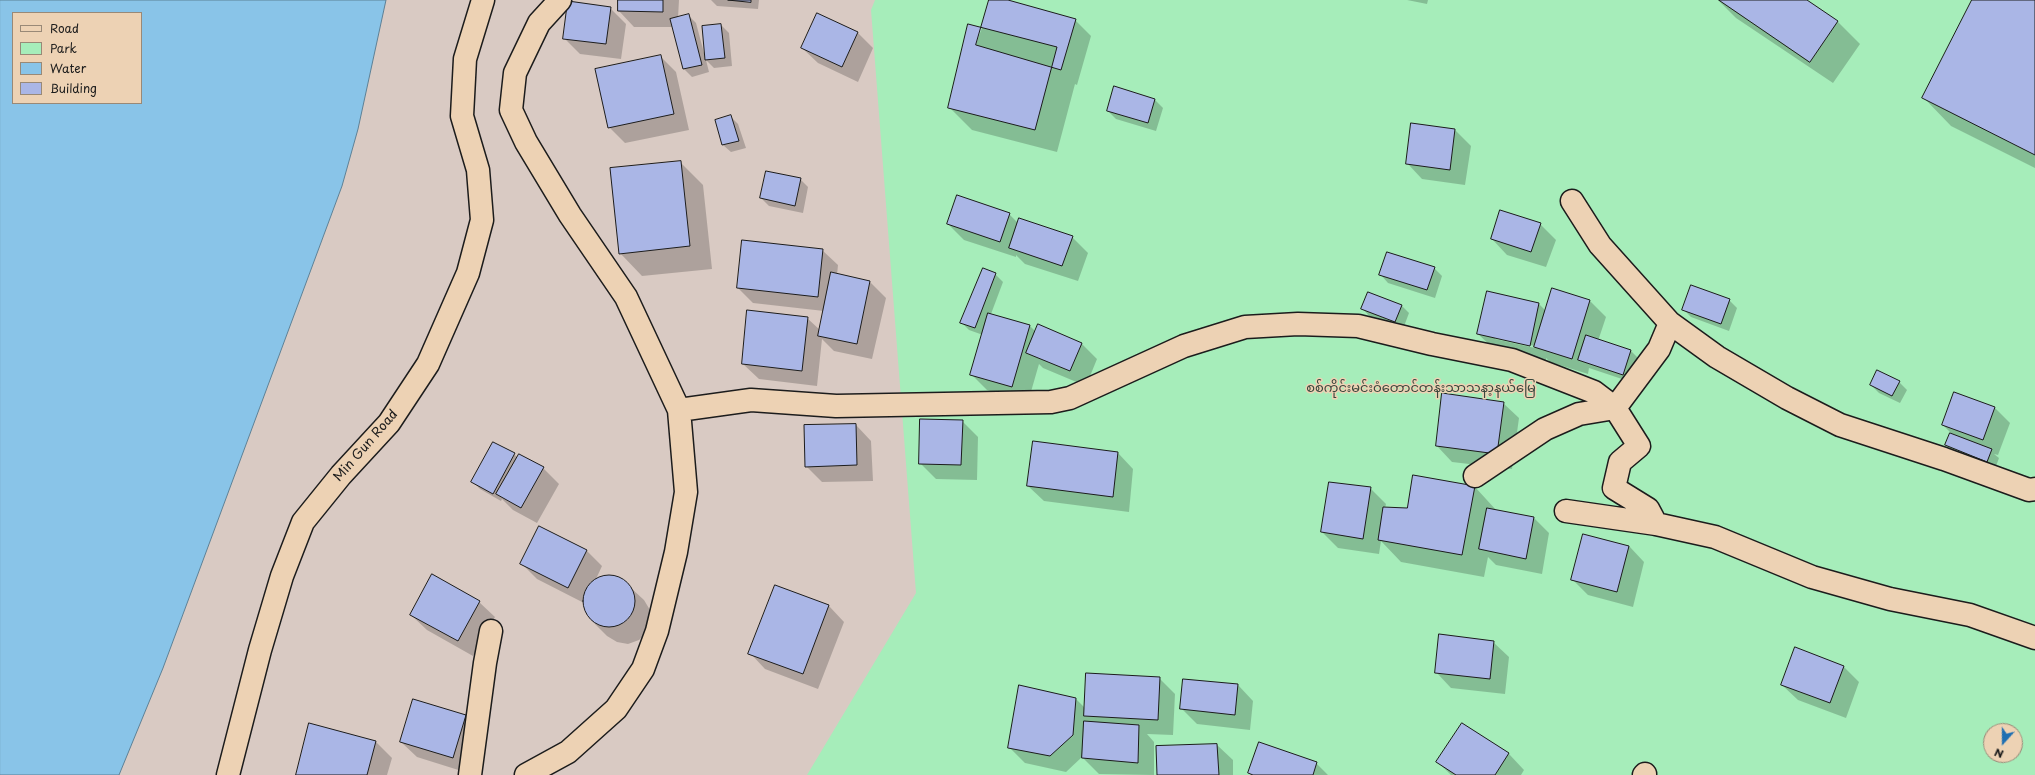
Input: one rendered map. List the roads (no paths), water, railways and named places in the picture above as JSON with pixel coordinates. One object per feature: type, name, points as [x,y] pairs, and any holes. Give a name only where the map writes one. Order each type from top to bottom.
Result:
[{"type":"street","name":"Min Gun Road","points":[[228,775],[260,650],[282,576],[303,522],[341,474],[390,423],[428,364],[468,273],[482,220],[478,170],[462,116],[463,88],[465,59],[483,0]]},
{"type":"street","points":[[526,775],[568,752],[616,709],[643,669],[657,631],[676,552],[686,492],[679,410],[626,297],[570,214],[526,142],[511,110],[515,73],[539,23],[560,0]]},
{"type":"street","points":[[1572,201],[1600,245],[1670,323],[1717,357],[1787,398],[1840,425],[1944,459],[2029,490],[2035,489]]},
{"type":"street","points":[[1475,476],[1545,428],[1579,414],[1615,408],[1659,349],[1670,323]]},
{"type":"street","points":[[679,410],[751,400],[836,406],[1051,402],[1070,398],[1192,344],[1245,327],[1298,324],[1358,326],[1432,344],[1512,360],[1594,392],[1615,408],[1639,446],[1620,462],[1614,488],[1648,509],[1656,524]]},
{"type":"street","points":[[1566,511],[1656,524],[1715,538],[1826,581],[1890,599],[1970,615],[2035,638]]},
{"type":"street","points":[[470,775],[485,663],[492,631]]},
{"type":"water","points":[[0,0],[386,0],[358,129],[342,186],[163,668],[119,775],[0,775]]},
{"type":"park label","name":"စစ်ကိုင်းမင်းဝံတောင်တန်းသာသနာ့နယ်မြေ","points":[[1421,388]]}]
